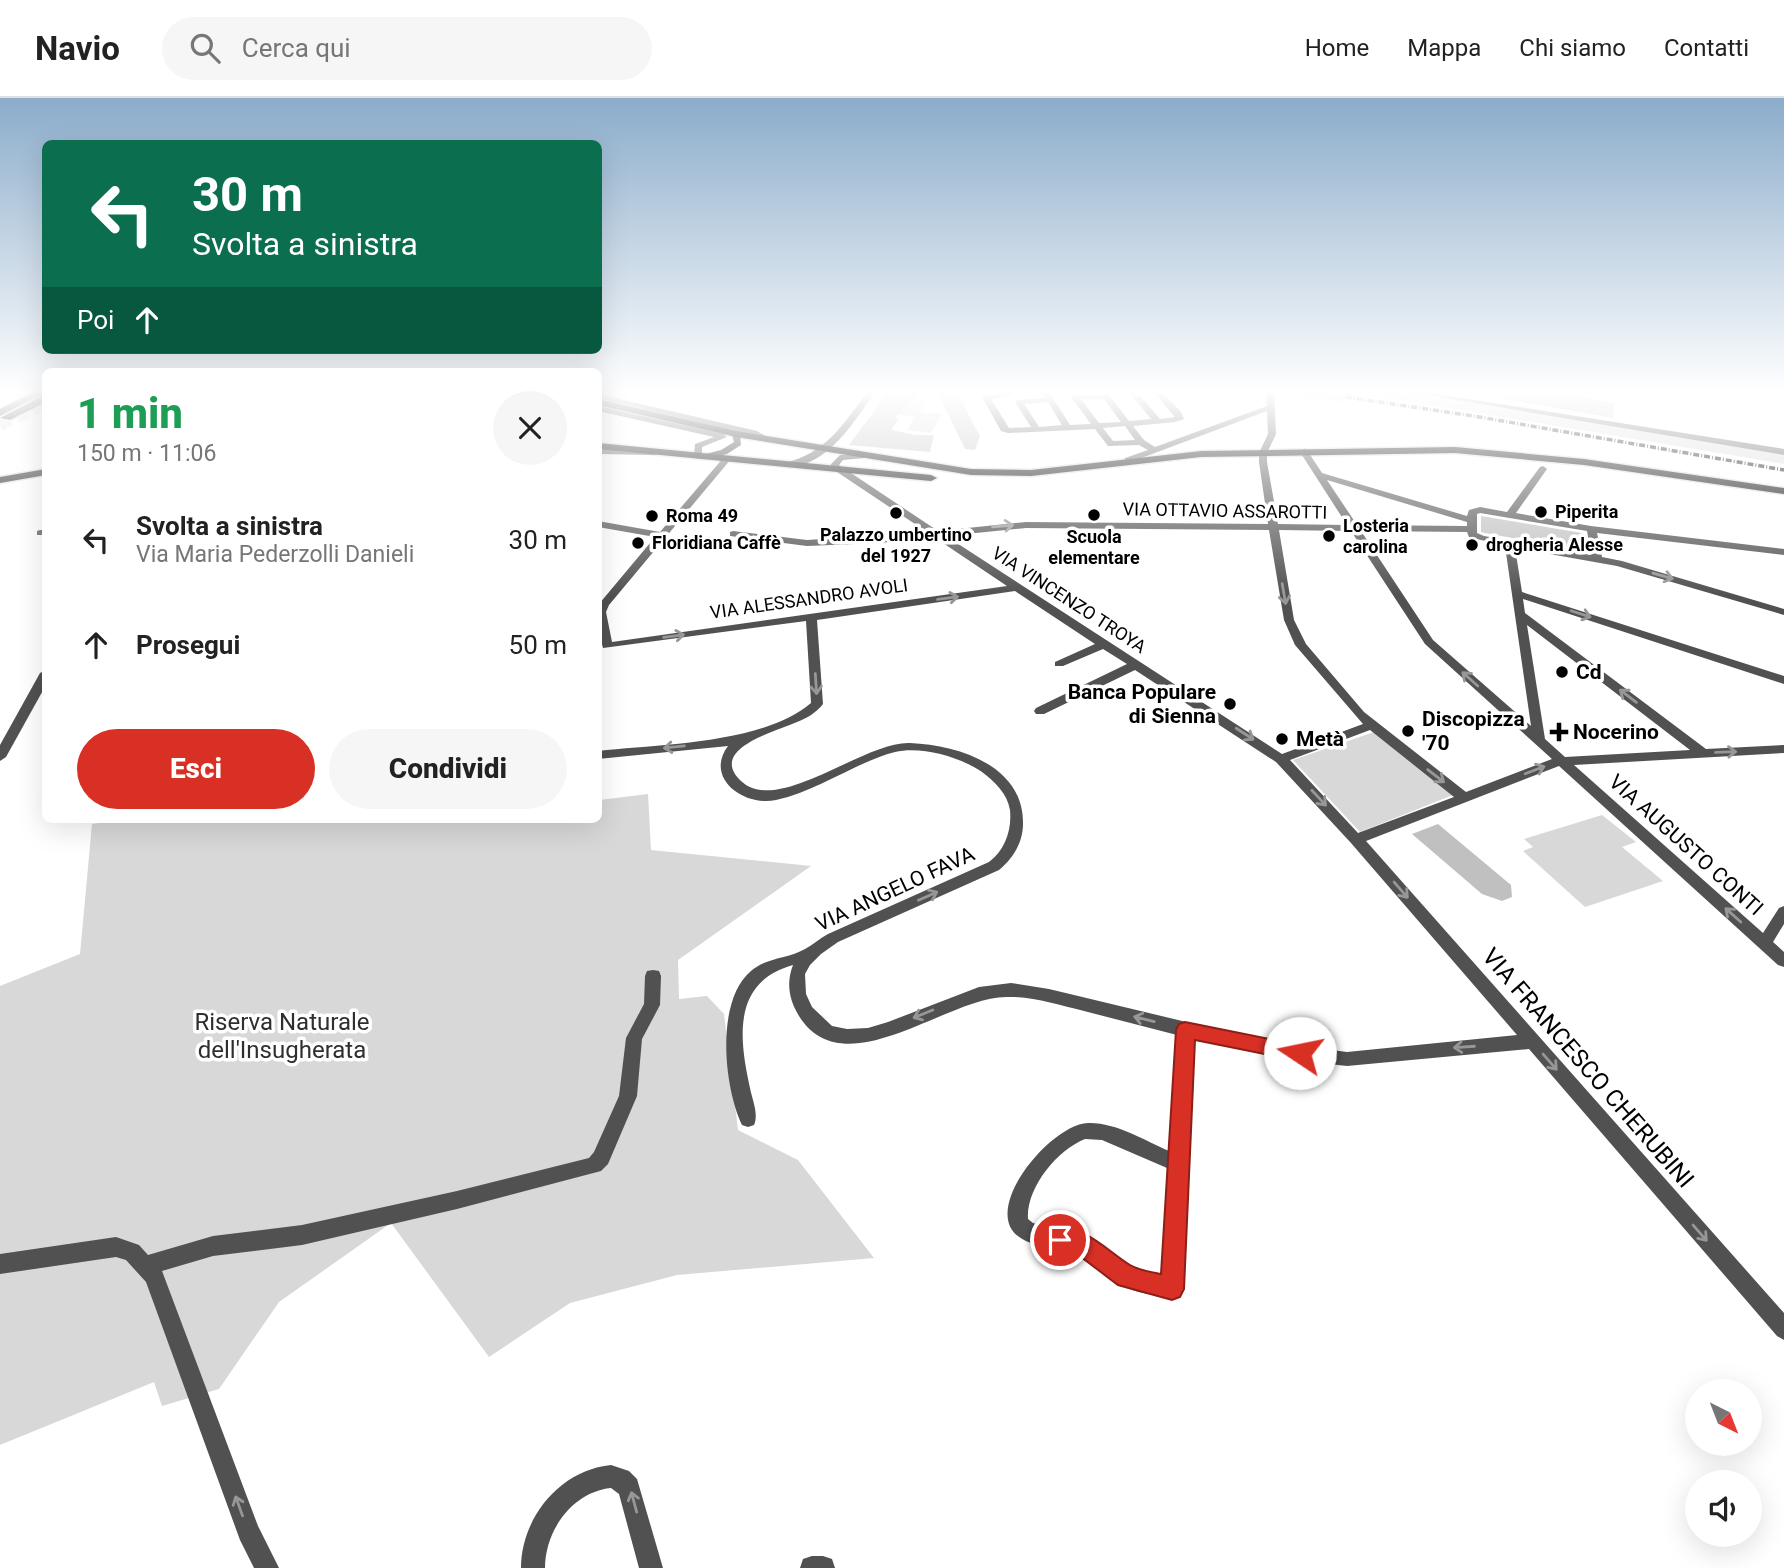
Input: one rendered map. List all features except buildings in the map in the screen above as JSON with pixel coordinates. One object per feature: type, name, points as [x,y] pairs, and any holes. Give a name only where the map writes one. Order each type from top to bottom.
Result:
[{"type":"main road","points":[[733,460],[956,480],[1015,482],[1181,460]]},
{"type":"main road","points":[[884,460],[938,468],[1010,474],[1134,460]]},
{"type":"main road","points":[[1548,460],[1784,491]]},
{"type":"main road","points":[[0,480],[42,473]]},
{"type":"street","points":[[602,525],[660,535],[726,460]]},
{"type":"street","points":[[838,460],[834,466],[839,470]]},
{"type":"street","points":[[1265,460],[1272,527],[1289,620],[1294,632],[1315,662],[1371,725],[1463,797]]},
{"type":"street","name":"VIA AUGUSTO CONTI","points":[[1309,460],[1429,642],[1784,961]]},
{"type":"street","points":[[783,465],[809,461]]},
{"type":"street","points":[[1510,515],[1543,468]]},
{"type":"street","name":"VIA VINCENZO TROYA","points":[[839,470],[1281,758],[1356,839]]},
{"type":"street","points":[[1319,475],[1472,524]]},
{"type":"street","points":[[1784,552],[1591,529],[1475,510],[1472,512],[1472,535],[1478,538],[1597,558],[1784,612]]},
{"type":"street","name":"VIA OTTAVIO ASSAROTTI","points":[[733,534],[807,543],[1026,525],[1352,528],[1472,524]]},
{"type":"street","points":[[1591,529],[1597,558]]},
{"type":"street","name":"VIA ALESSANDRO AVOLI","points":[[602,610],[660,535]]},
{"type":"street","points":[[1510,545],[1535,699],[1539,741]]},
{"type":"street","name":"VIA ALESSANDRO AVOLI","points":[[602,619],[607,646],[1017,588]]},
{"type":"street","points":[[1516,593],[1784,680]]},
{"type":"street","points":[[1519,613],[1702,752]]},
{"type":"street","points":[[602,755],[742,740],[798,719],[815,707],[818,701],[811,616]]},
{"type":"street","points":[[1059,664],[1104,644]]},
{"type":"street","points":[[1040,711],[1136,664]]},
{"type":"street","points":[[0,757],[42,680]]},
{"type":"street","points":[[1281,758],[1371,725]]},
{"type":"street","name":"VIA ANGELO FAVA","points":[[742,740],[727,755],[726,770],[739,787],[753,794],[768,796],[791,791],[883,752],[909,747],[936,749],[971,760],[998,779],[1014,803],[1018,821],[1015,835],[1008,851],[999,862],[833,937],[809,955],[799,971],[800,1000],[811,1020],[838,1035],[859,1036],[875,1032],[976,994],[1001,990],[1056,998],[1185,1030],[1322,1057],[1347,1059],[1532,1041]]},
{"type":"street","points":[[1356,839],[1560,761],[1784,749]]},
{"type":"street","name":"VIA FRANCESCO CHERUBINI","points":[[1356,839],[1775,1326]]},
{"type":"street","points":[[1765,943],[1784,912]]},
{"type":"street","points":[[748,1119],[740,1079],[735,1028],[738,1004],[746,986],[755,976],[772,965],[809,955]]},
{"type":"street","points":[[146,1265],[213,1246],[302,1235],[594,1165],[601,1158],[628,1096],[634,1038],[652,1005],[653,976]]},
{"type":"street","points":[[1177,1164],[1104,1132],[1085,1131],[1071,1135],[1051,1150],[1040,1163],[1019,1205],[1019,1223],[1027,1231],[1087,1247],[1126,1277],[1172,1289],[1185,1030]]},
{"type":"street","points":[[0,1264],[105,1247],[132,1252],[146,1265],[154,1276],[248,1532],[267,1568]]},
{"type":"street","points":[[533,1568],[538,1538],[551,1512],[572,1492],[606,1477],[619,1478],[629,1487],[652,1568]]},
{"type":"street","points":[[812,1568],[823,1568]]},
{"type":"green space","points":[[1758,460],[1784,460],[1784,464]]},
{"type":"green space","points":[[1374,732],[1453,795],[1360,832],[1293,760]]},
{"type":"green space","name":"Riserva Naturale dell'Insugherata","points":[[648,794],[651,850],[811,866],[678,960],[679,999],[707,996],[724,1014],[738,1130],[798,1160],[874,1258],[677,1275],[570,1303],[489,1357],[391,1223],[279,1302],[219,1389],[162,1406],[154,1382],[0,1445],[0,986],[80,954],[92,824],[602,823],[602,800]]},
{"type":"green space","points":[[1602,815],[1636,842],[1622,847],[1663,881],[1585,907],[1523,851],[1533,847],[1524,839]]},
{"type":"railway","points":[[1724,460],[1784,470]]},
{"type":"place","name":"Piperita","points":[[1541,512]]},
{"type":"place","name":"Palazzo umbertino del 1927","points":[[896,513]]},
{"type":"place","name":"Scuola elementare","points":[[1094,515]]},
{"type":"place","name":"Roma 49","points":[[652,516]]},
{"type":"place","name":"Losteria carolina","points":[[1329,536]]},
{"type":"place","name":"Floridiana Caffè","points":[[638,543]]},
{"type":"place","name":"drogheria Alesse","points":[[1472,545]]},
{"type":"place","name":"Cd","points":[[1562,672]]},
{"type":"place","name":"Banca Populare di Sienna","points":[[1230,704]]},
{"type":"place","name":"Discopizza '70","points":[[1408,731]]},
{"type":"place","name":"Nocerino","points":[[1559,732]]},
{"type":"place","name":"Metà","points":[[1282,739]]},
{"type":"route","points":[[1060,1240],[1087,1247],[1126,1277],[1172,1289],[1185,1030],[1300,1053]]}]
